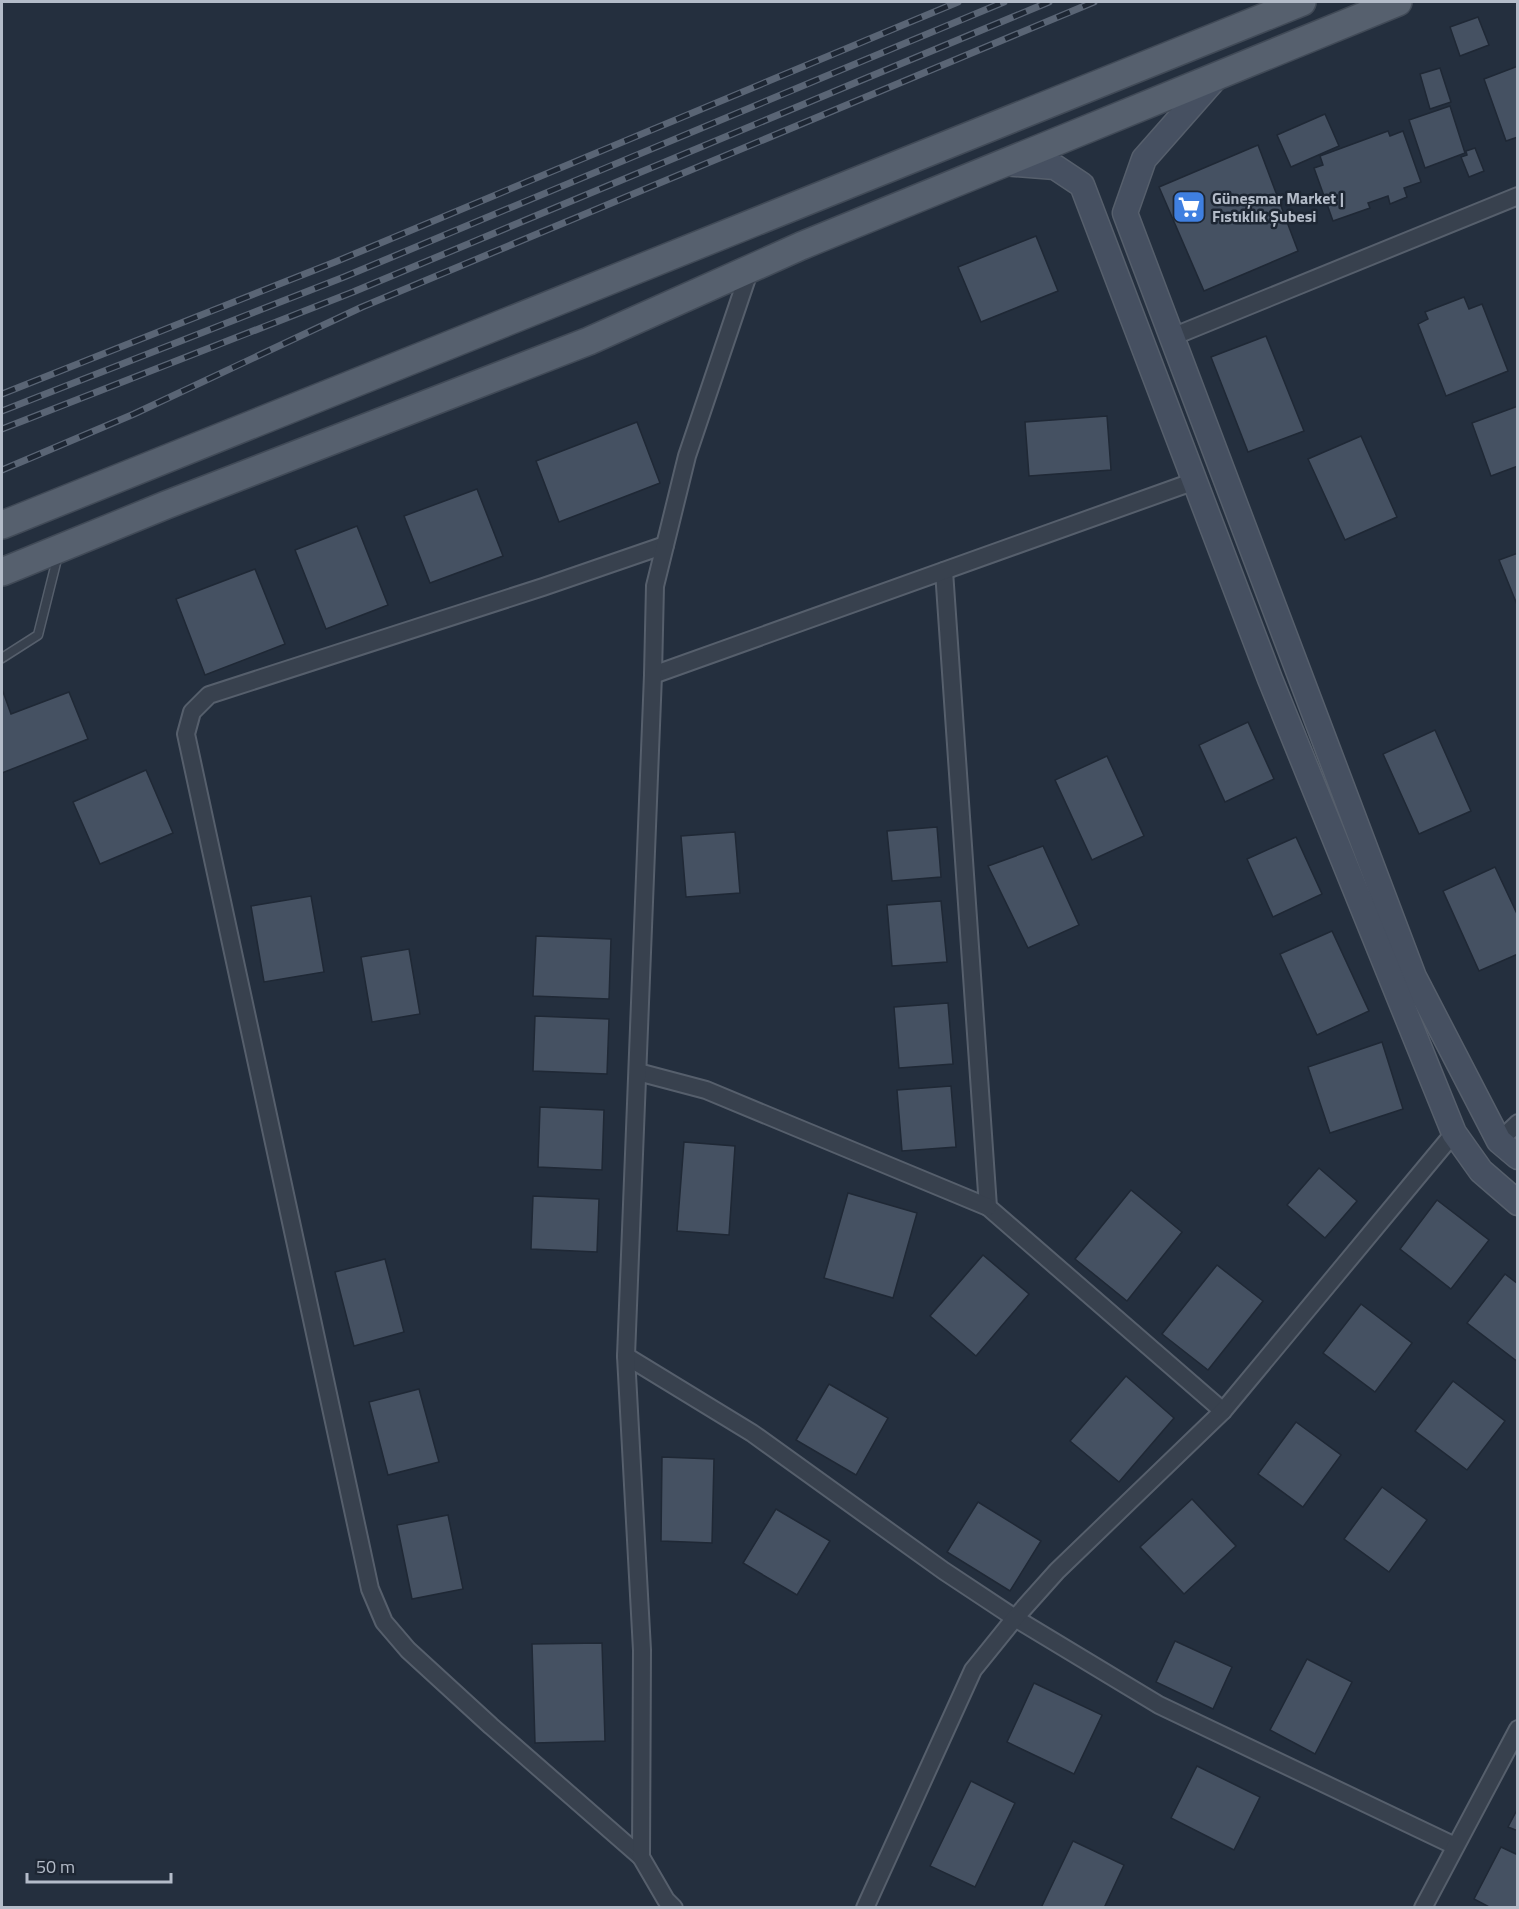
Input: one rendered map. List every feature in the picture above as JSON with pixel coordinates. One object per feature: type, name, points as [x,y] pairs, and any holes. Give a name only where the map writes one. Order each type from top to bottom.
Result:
[{"type":"main road","points":[[2,525],[1302,2]]},
{"type":"main road","points":[[2,572],[589,341],[750,269],[1218,74],[1398,2]]},
{"type":"street","points":[[1218,74],[1144,159],[1125,213],[1414,977],[1499,1141],[1518,1157]]},
{"type":"street","points":[[1003,163],[1054,167],[1082,185],[1274,690],[1454,1133],[1481,1171],[1518,1203]]},
{"type":"street","points":[[1172,337],[1517,198]]},
{"type":"street","points":[[641,1857],[642,1650],[626,1356],[655,586],[687,456],[750,269]]},
{"type":"street","points":[[653,675],[1195,481]]},
{"type":"street","points":[[665,545],[209,695],[192,712],[186,734],[370,1589],[384,1622],[408,1650],[641,1857],[666,1900],[674,1908]]},
{"type":"street","points":[[944,571],[988,1207]]},
{"type":"street","points":[[638,1072],[705,1090],[988,1207],[1224,1411]]},
{"type":"street","points":[[1499,1141],[1518,1122]]},
{"type":"street","points":[[865,1908],[973,1670],[1057,1571],[1224,1411],[1454,1133]]},
{"type":"street","points":[[626,1356],[752,1433],[944,1571],[1015,1618],[1159,1705],[1455,1846]]},
{"type":"street","points":[[1423,1908],[1518,1729]]},
{"type":"lane","points":[[2,658],[38,635],[60,548]]},
{"type":"building","points":[[1478,17],[1489,45],[1460,56],[1450,27]]},
{"type":"building","points":[[1518,66],[1518,137],[1506,141],[1484,79]]},
{"type":"building","points":[[1440,68],[1451,102],[1430,109],[1420,74]]},
{"type":"building","points":[[1450,106],[1465,153],[1425,168],[1409,120]]},
{"type":"building","points":[[1325,114],[1339,146],[1291,167],[1277,135]]},
{"type":"building","points":[[1388,131],[1390,136],[1403,131],[1421,182],[1404,188],[1407,197],[1390,204],[1388,196],[1368,203],[1370,208],[1333,221],[1314,168],[1323,165],[1320,156]]},
{"type":"building","points":[[1258,145],[1298,251],[1204,291],[1159,187]]},
{"type":"building","points":[[1475,148],[1484,171],[1469,177],[1461,157],[1467,155],[1466,151]]},
{"type":"building","points":[[1036,236],[1058,291],[981,322],[958,267]]},
{"type":"building","points":[[1464,297],[1469,309],[1482,304],[1508,371],[1446,396],[1418,324],[1428,319],[1425,312]]},
{"type":"building","points":[[1266,336],[1304,431],[1248,452],[1211,357]]},
{"type":"building","points":[[1518,406],[1518,466],[1491,476],[1472,423]]},
{"type":"building","points":[[1107,416],[1111,470],[1029,476],[1025,422]]},
{"type":"building","points":[[637,422],[660,483],[559,522],[536,461]]},
{"type":"building","points":[[1361,436],[1397,517],[1345,540],[1308,459]]},
{"type":"building","points":[[477,489],[503,556],[430,583],[404,516]]},
{"type":"building","points":[[357,526],[388,605],[326,629],[295,550]]},
{"type":"building","points":[[1518,553],[1518,607],[1499,560]]},
{"type":"building","points":[[255,569],[285,644],[205,675],[176,599]]},
{"type":"building","points":[[2,689],[11,714],[69,692],[88,739],[2,773]]},
{"type":"building","points":[[1248,722],[1274,779],[1225,802],[1199,745]]},
{"type":"building","points":[[1435,730],[1471,811],[1419,834],[1383,754]]},
{"type":"building","points":[[1107,756],[1144,836],[1092,860],[1055,780]]},
{"type":"building","points":[[146,770],[173,833],[100,864],[73,802]]},
{"type":"building","points":[[937,827],[941,877],[892,881],[887,831]]},
{"type":"building","points":[[735,832],[740,893],[686,897],[681,836]]},
{"type":"building","points":[[1296,837],[1322,894],[1273,917],[1247,859]]},
{"type":"building","points":[[1043,846],[1079,925],[1028,948],[988,866]]},
{"type":"building","points":[[1495,867],[1518,916],[1518,954],[1479,971],[1443,891]]},
{"type":"building","points":[[311,896],[324,972],[264,982],[251,906]]},
{"type":"building","points":[[941,901],[947,962],[892,966],[887,905]]},
{"type":"building","points":[[1332,931],[1369,1011],[1317,1035],[1280,954]]},
{"type":"building","points":[[536,936],[611,939],[609,999],[533,996]]},
{"type":"building","points":[[409,949],[420,1014],[372,1022],[361,957]]},
{"type":"building","points":[[948,1003],[953,1064],[899,1068],[894,1007]]},
{"type":"building","points":[[535,1016],[609,1019],[607,1074],[533,1071]]},
{"type":"building","points":[[1382,1042],[1403,1109],[1330,1133],[1308,1067]]},
{"type":"building","points":[[951,1086],[956,1147],[902,1151],[897,1090]]},
{"type":"building","points":[[540,1107],[604,1110],[602,1170],[538,1167]]},
{"type":"building","points":[[684,1142],[735,1146],[729,1235],[677,1231]]},
{"type":"building","points":[[1319,1168],[1357,1201],[1325,1238],[1287,1205]]},
{"type":"building","points":[[1131,1190],[1182,1232],[1127,1301],[1075,1259]]},
{"type":"building","points":[[848,1193],[917,1213],[893,1298],[824,1278]]},
{"type":"building","points":[[533,1196],[599,1199],[597,1252],[531,1249]]},
{"type":"building","points":[[1437,1200],[1489,1240],[1451,1289],[1400,1249]]},
{"type":"building","points":[[983,1255],[1029,1294],[976,1356],[930,1316]]},
{"type":"building","points":[[385,1259],[404,1332],[354,1346],[335,1272]]},
{"type":"building","points":[[1217,1265],[1263,1301],[1208,1370],[1162,1334]]},
{"type":"building","points":[[1505,1274],[1518,1284],[1518,1362],[1467,1323]]},
{"type":"building","points":[[1361,1304],[1412,1343],[1375,1392],[1323,1353]]},
{"type":"building","points":[[1126,1376],[1174,1418],[1119,1482],[1070,1441]]},
{"type":"building","points":[[1453,1381],[1505,1421],[1467,1470],[1415,1431]]},
{"type":"building","points":[[829,1384],[888,1418],[856,1475],[796,1440]]},
{"type":"building","points":[[419,1389],[439,1462],[388,1475],[369,1402]]},
{"type":"building","points":[[1296,1422],[1341,1455],[1303,1507],[1258,1474]]},
{"type":"building","points":[[662,1457],[714,1459],[712,1543],[661,1541]]},
{"type":"building","points":[[1382,1487],[1427,1520],[1389,1572],[1344,1539]]},
{"type":"building","points":[[1192,1499],[1236,1546],[1184,1594],[1140,1547]]},
{"type":"building","points":[[978,1502],[1041,1541],[1010,1591],[947,1552]]},
{"type":"building","points":[[776,1509],[830,1541],[797,1595],[743,1563]]},
{"type":"building","points":[[448,1515],[463,1589],[412,1599],[397,1525]]},
{"type":"building","points":[[1175,1641],[1232,1667],[1213,1709],[1156,1682]]},
{"type":"building","points":[[602,1643],[605,1741],[535,1743],[532,1644]]},
{"type":"building","points":[[1307,1659],[1352,1682],[1315,1754],[1270,1730]]},
{"type":"building","points":[[1034,1683],[1102,1715],[1074,1774],[1007,1742]]},
{"type":"building","points":[[1197,1766],[1260,1797],[1234,1850],[1171,1818]]},
{"type":"building","points":[[971,1781],[1015,1803],[975,1887],[930,1866]]},
{"type":"building","points":[[1518,1808],[1518,1831],[1508,1827]]},
{"type":"building","points":[[1073,1841],[1124,1865],[1104,1908],[1041,1908]]},
{"type":"building","points":[[1501,1847],[1518,1855],[1518,1908],[1491,1908],[1474,1899]]},
{"type":"railway","points":[[2,394],[335,262],[958,2]]},
{"type":"railway","points":[[2,411],[344,277],[1004,2]]},
{"type":"railway","points":[[2,429],[353,292],[1049,2]]},
{"type":"railway","points":[[2,470],[134,414],[362,307],[1094,2]]},
{"type":"place","name":"Güneşmar Market | Fıstıklık Şubesi","points":[[1189,207]]}]
